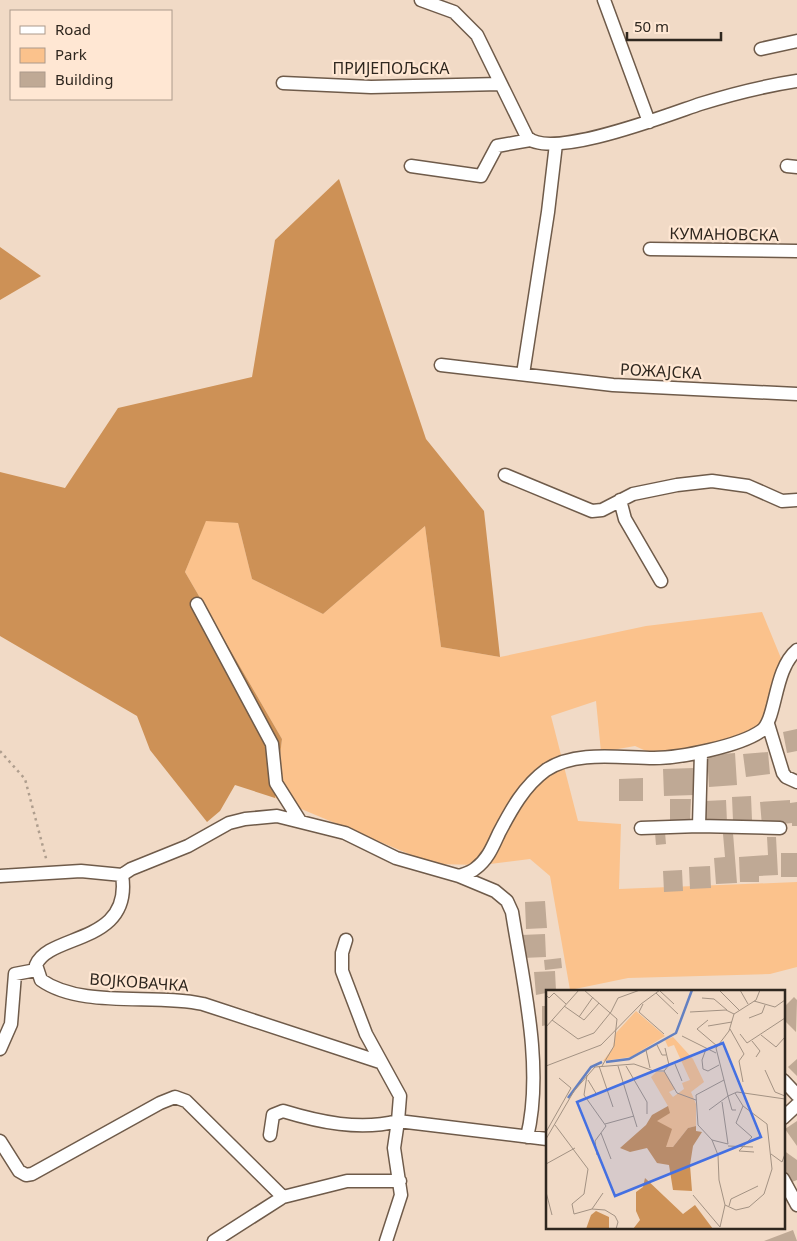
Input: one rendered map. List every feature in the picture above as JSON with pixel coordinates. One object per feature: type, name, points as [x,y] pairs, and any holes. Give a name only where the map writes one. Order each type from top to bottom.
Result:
[{"type":"street","points":[[421,0],[454,12]]},
{"type":"street","points":[[449,0],[454,12],[477,35],[500,84],[530,140]]},
{"type":"street","points":[[604,0],[649,122]]},
{"type":"street","points":[[761,49],[797,41]]},
{"type":"street","points":[[411,166],[481,176],[497,146],[530,140],[542,145],[556,144],[618,132],[749,90],[797,80]]},
{"type":"street","name":"ПРИЈЕПОЉСКА","points":[[283,83],[371,87],[500,84]]},
{"type":"street","points":[[523,374],[548,212],[556,144]]},
{"type":"street","name":"КУМАНОВСКА","points":[[650,249],[797,251]]},
{"type":"street","name":"РОЖАЈСКА","points":[[441,365],[613,385],[797,394]]},
{"type":"street","points":[[505,475],[592,511],[602,510],[620,500],[652,490],[712,482],[748,486],[782,502],[797,500]]},
{"type":"street","points":[[620,500],[625,519],[661,582]]},
{"type":"street","points":[[196,604],[272,744],[276,783],[300,821]]},
{"type":"street","points":[[797,650],[781,675],[768,724],[783,773],[786,777],[797,782]]},
{"type":"street","points":[[459,876],[475,869],[482,863],[522,794],[535,779],[556,764],[565,760],[658,758],[701,752],[753,736],[768,724]]},
{"type":"street","points":[[699,826],[701,752]]},
{"type":"street","points":[[0,876],[81,871],[122,875],[131,869],[188,846],[229,823],[245,819],[277,816],[345,832],[396,858],[459,876],[495,891],[507,900],[512,912],[532,1044],[531,1120],[527,1138]]},
{"type":"street","points":[[641,828],[699,826],[780,828]]},
{"type":"street","points":[[0,1049],[11,1024],[13,984],[16,974],[36,970],[38,960],[42,956],[97,930],[112,916],[124,894],[122,875]]},
{"type":"street","points":[[346,940],[341,961],[342,971],[357,1012],[380,1062],[400,1096],[394,1148],[401,1195],[386,1241]]},
{"type":"street","name":"ВОЈКОВАЧКА","points":[[36,970],[46,983],[74,993],[103,998],[174,999],[196,1002],[380,1062]]},
{"type":"street","points":[[784,1081],[797,1095]]},
{"type":"street","points":[[0,1141],[19,1171],[26,1175],[32,1174],[160,1102],[175,1097],[186,1101],[283,1197]]},
{"type":"street","points":[[784,1117],[797,1105]]},
{"type":"street","points":[[270,1136],[273,1115],[283,1110],[314,1120],[377,1127],[398,1121],[546,1139]]},
{"type":"street","points":[[214,1241],[283,1197],[348,1181],[400,1181]]},
{"type":"street","points":[[790,1182],[797,1205]]},
{"type":"path","points":[[0,751],[25,779],[50,873]]},
{"type":"green space","points":[[206,520],[238,523],[252,579],[323,614],[425,526],[441,647],[500,657],[646,626],[762,612],[783,663],[760,727],[702,749],[655,755],[635,746],[601,752],[596,701],[551,716],[578,821],[621,824],[619,889],[797,882],[797,967],[770,974],[628,978],[570,990],[550,876],[530,859],[482,865],[433,864],[275,798],[282,739],[185,572]]},
{"type":"shaded area","points":[[339,179],[426,439],[484,511],[500,657],[441,647],[425,526],[323,614],[252,579],[238,523],[206,521],[185,572],[282,739],[275,798],[235,785],[220,811],[207,822],[150,750],[137,716],[0,636],[0,472],[65,488],[118,408],[252,377],[275,240]]},
{"type":"shaded area","points":[[0,247],[41,276],[0,300]]},
{"type":"building","points":[[797,729],[797,751],[787,753],[783,732]]},
{"type":"building","points":[[768,752],[770,774],[746,777],[743,754]]},
{"type":"building","points":[[735,753],[737,785],[709,787],[707,755]]},
{"type":"building","points":[[694,768],[695,795],[664,796],[663,769]]},
{"type":"building","points":[[643,778],[643,801],[619,801],[619,779]]},
{"type":"building","points":[[751,796],[752,820],[733,821],[732,797]]},
{"type":"building","points":[[670,799],[691,799],[690,822],[670,821]]},
{"type":"building","points":[[726,800],[727,822],[706,824],[705,801]]},
{"type":"building","points":[[790,800],[790,803],[797,802],[797,826],[792,826],[792,823],[762,826],[760,802]]},
{"type":"building","points":[[665,832],[666,844],[656,845],[655,833]]},
{"type":"building","points":[[733,833],[737,883],[716,884],[714,858],[725,857],[723,834]]},
{"type":"building","points":[[767,837],[776,837],[778,875],[759,876],[759,882],[740,882],[739,857],[768,855]]},
{"type":"building","points":[[781,853],[797,853],[797,877],[781,877]]},
{"type":"building","points":[[710,866],[711,888],[690,889],[689,867]]},
{"type":"building","points":[[682,870],[683,891],[664,892],[663,871]]},
{"type":"building","points":[[545,901],[547,928],[526,929],[525,902]]},
{"type":"building","points":[[545,934],[546,957],[522,958],[521,935]]},
{"type":"building","points":[[561,958],[562,968],[545,970],[544,960]]},
{"type":"building","points":[[555,971],[556,990],[546,990],[546,993],[536,995],[534,972]]},
{"type":"building","points":[[794,997],[797,1000],[796,1032],[784,1020],[784,1007]]},
{"type":"building","points":[[542,1006],[546,1006],[546,1025],[542,1026]]},
{"type":"building","points":[[797,1059],[797,1076],[788,1067]]},
{"type":"building","points":[[797,1121],[797,1146],[785,1129]]},
{"type":"building","points":[[784,1151],[797,1160],[797,1180],[792,1182],[784,1177]]},
{"type":"building","points":[[793,1230],[797,1241],[764,1241]]}]
